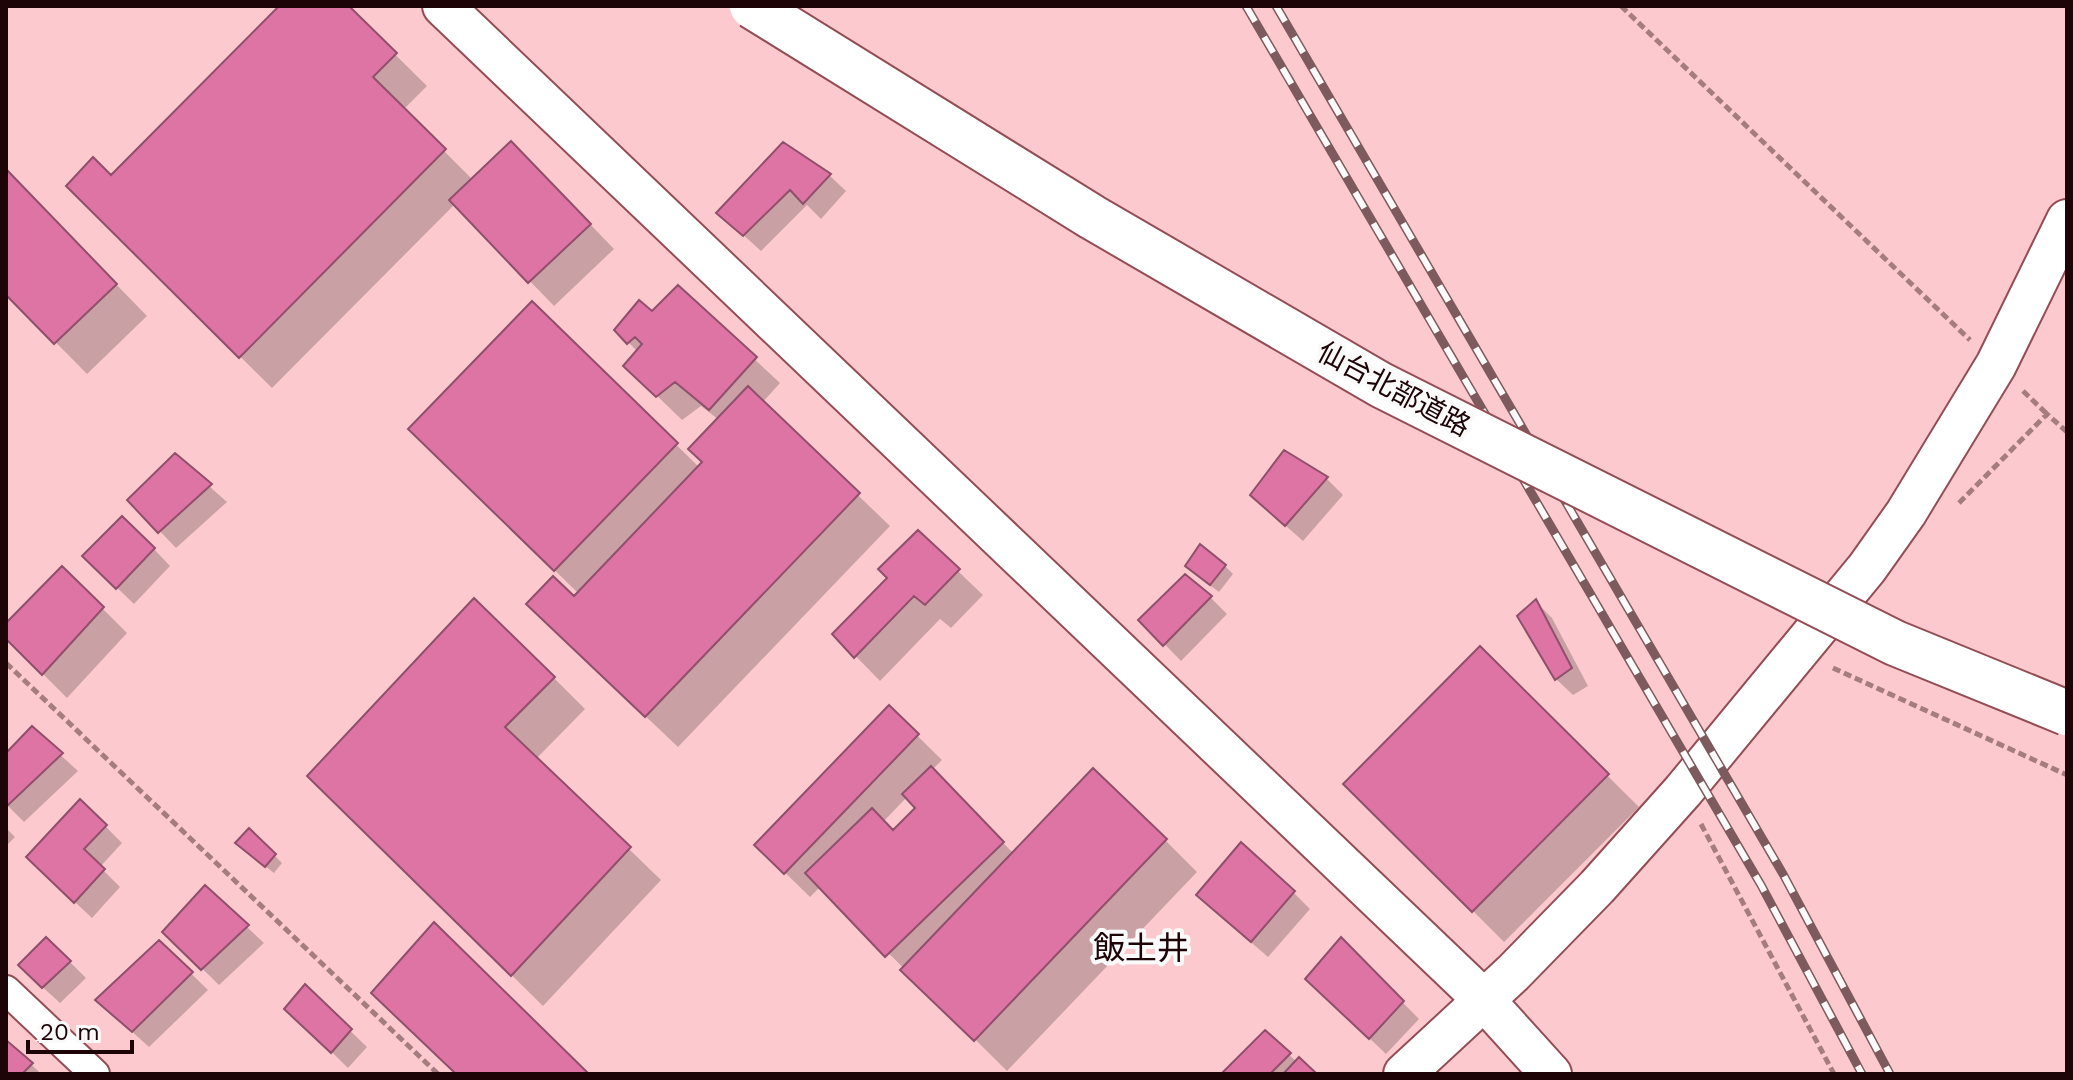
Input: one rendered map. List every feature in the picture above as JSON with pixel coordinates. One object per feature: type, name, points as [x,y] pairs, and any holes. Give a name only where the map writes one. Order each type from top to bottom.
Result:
[{"type":"highway","name":"仙台北部道路","points":[[752,6],[1092,217],[1381,385],[1895,643],[2067,713]]},
{"type":"street","points":[[443,6],[1484,1000],[1551,1074]]},
{"type":"street","points":[[1404,1074],[1484,1000],[1597,887],[1800,652],[1906,513],[1996,365],[2067,220]]},
{"type":"street","points":[[6,990],[95,1074]]},
{"type":"path","points":[[1621,6],[1996,365]]},
{"type":"path","points":[[1906,513],[1941,522],[2047,414],[2067,432]]},
{"type":"path","points":[[1800,652],[2067,775]]},
{"type":"path","points":[[6,663],[438,1074]]},
{"type":"path","points":[[1683,791],[1834,1074]]},
{"type":"building","points":[[279,6],[349,6],[397,53],[373,77],[446,149],[239,358],[66,186],[93,157],[111,175]]},
{"type":"building","points":[[511,141],[591,224],[528,283],[449,200]]},
{"type":"building","points":[[783,142],[831,174],[803,204],[790,190],[743,236],[716,213]]},
{"type":"building","points":[[6,169],[117,284],[54,344],[6,295]]},
{"type":"building","points":[[678,285],[757,357],[709,410],[675,382],[656,397],[623,366],[642,344],[635,337],[627,344],[614,330],[639,300],[652,311]]},
{"type":"building","points":[[532,301],[678,443],[554,571],[408,429]]},
{"type":"building","points":[[748,386],[860,493],[645,717],[526,604],[553,576],[574,596],[702,462],[688,449]]},
{"type":"building","points":[[1284,450],[1328,477],[1285,526],[1250,495]]},
{"type":"building","points":[[175,453],[212,484],[158,533],[127,500]]},
{"type":"building","points":[[122,516],[155,548],[116,589],[82,556]]},
{"type":"building","points":[[918,530],[960,569],[925,605],[914,596],[854,658],[832,634],[887,578],[878,569]]},
{"type":"building","points":[[1200,544],[1226,565],[1210,585],[1185,566]]},
{"type":"building","points":[[62,566],[104,607],[42,675],[6,639],[6,623]]},
{"type":"building","points":[[1185,574],[1212,596],[1163,646],[1138,620]]},
{"type":"building","points":[[474,598],[555,677],[505,727],[631,847],[511,976],[307,776]]},
{"type":"building","points":[[1536,599],[1572,668],[1555,680],[1517,616]]},
{"type":"building","points":[[1480,646],[1609,774],[1472,912],[1343,784]]},
{"type":"building","points":[[889,705],[919,734],[784,874],[754,845]]},
{"type":"building","points":[[32,726],[63,753],[6,807],[6,753]]},
{"type":"building","points":[[931,766],[1004,842],[885,957],[805,873],[872,808],[893,830],[915,808],[902,794]]},
{"type":"building","points":[[1093,768],[1167,839],[974,1041],[900,970]]},
{"type":"building","points":[[80,799],[107,825],[84,849],[105,869],[74,903],[26,857]]},
{"type":"building","points":[[249,828],[276,854],[265,867],[235,843]]},
{"type":"building","points":[[1241,842],[1295,891],[1251,942],[1196,895]]},
{"type":"building","points":[[205,885],[249,925],[201,970],[162,932]]},
{"type":"building","points":[[434,922],[589,1074],[456,1074],[371,993]]},
{"type":"building","points":[[46,937],[71,961],[42,988],[18,965]]},
{"type":"building","points":[[1341,937],[1404,1001],[1369,1039],[1305,979]]},
{"type":"building","points":[[159,940],[193,972],[132,1032],[95,1000]]},
{"type":"building","points":[[305,984],[352,1029],[331,1053],[284,1009]]},
{"type":"building","points":[[1265,1030],[1291,1053],[1270,1074],[1221,1074]]},
{"type":"building","points":[[6,1040],[33,1063],[22,1074],[6,1074]]},
{"type":"building","points":[[1299,1057],[1317,1074],[1283,1074]]},
{"type":"railway","points":[[1246,6],[1761,885],[1862,1074]]},
{"type":"railway","points":[[1276,6],[1783,874],[1890,1074]]},
{"type":"district","name":"飯土井","points":[[1141,948]]}]
